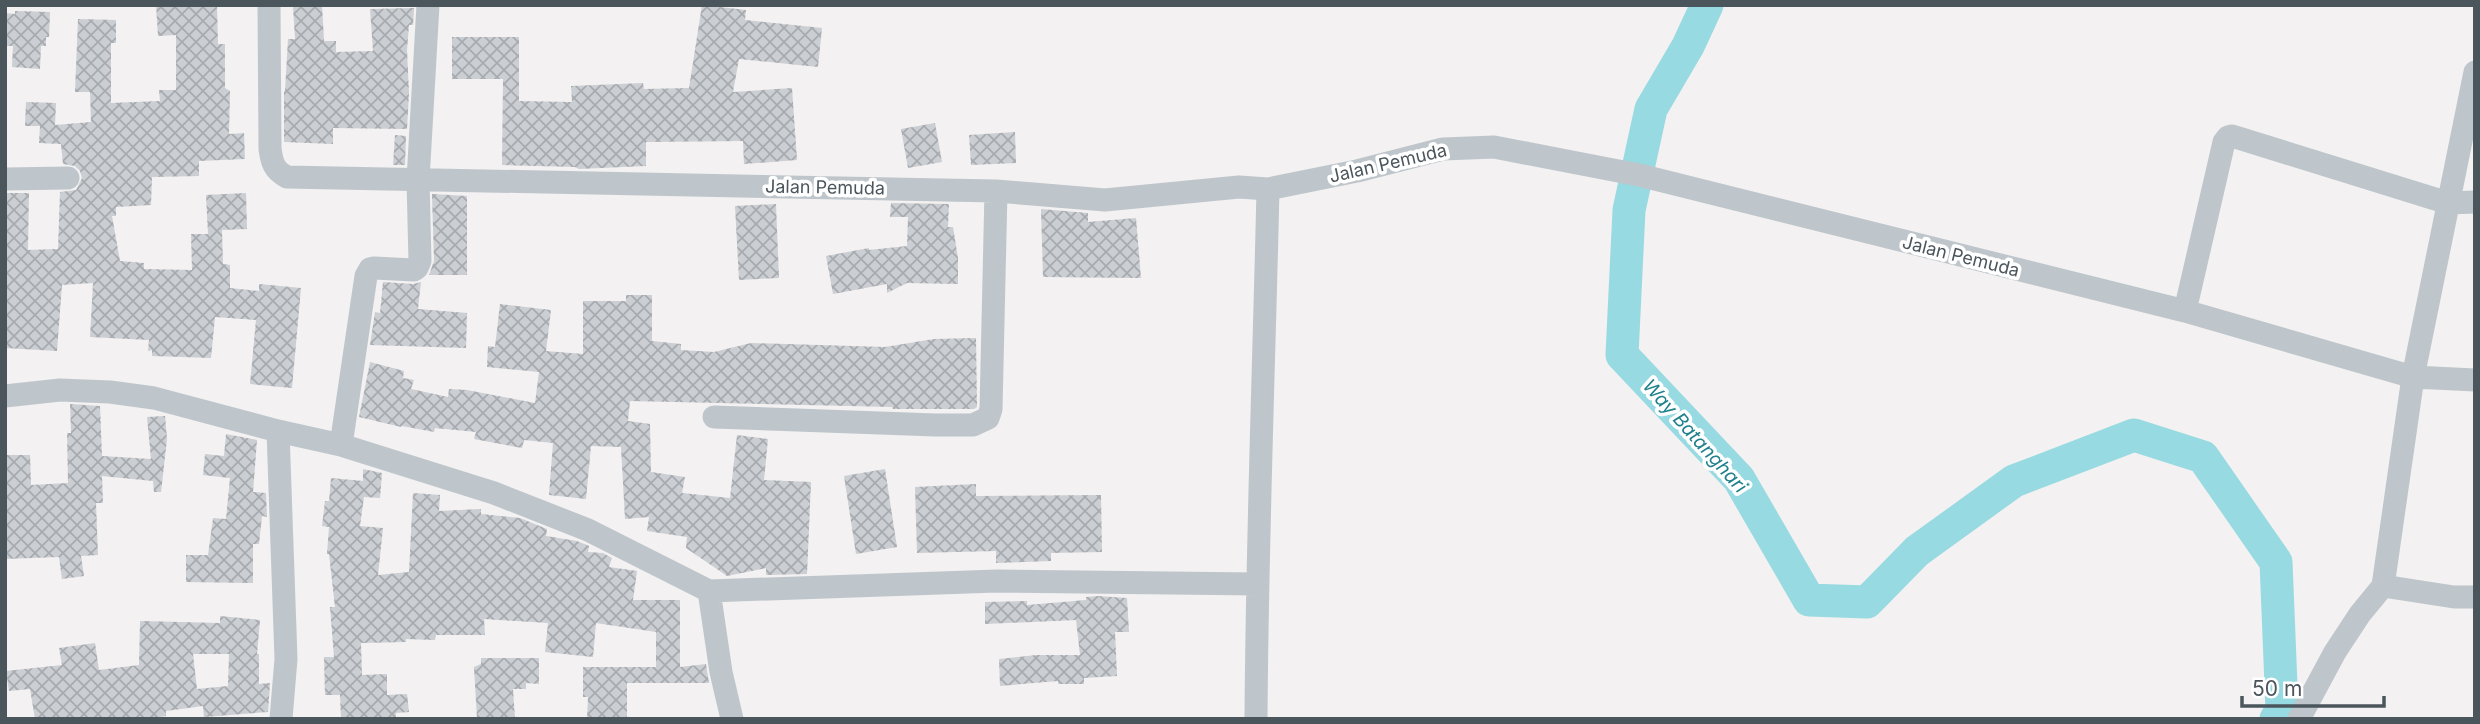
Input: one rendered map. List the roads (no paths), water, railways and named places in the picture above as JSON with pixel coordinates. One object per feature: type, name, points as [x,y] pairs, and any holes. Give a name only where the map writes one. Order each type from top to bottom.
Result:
[{"type":"street","name":"Jalan Pemuda","points":[[269,5],[270,149],[276,171],[287,177],[996,191],[1105,200],[1240,187],[1268,189],[1357,171],[1443,149],[1494,147],[1639,176],[2185,311],[2413,377],[2475,380]]},
{"type":"street","points":[[341,444],[366,276],[374,268],[414,270],[419,265],[418,180],[428,5]]},
{"type":"street","points":[[2299,719],[2335,652],[2360,614],[2383,586],[2413,377],[2475,72]]},
{"type":"street","points":[[2185,311],[2224,142],[2228,137],[2448,202],[2475,202]]},
{"type":"street","points":[[5,179],[68,178]]},
{"type":"street","points":[[1256,719],[1268,189]]},
{"type":"street","points":[[714,417],[935,425],[973,425],[988,418],[991,408],[996,191]]},
{"type":"street","points":[[5,396],[60,390],[110,392],[154,398],[278,431],[341,444],[494,493],[588,530],[709,591],[997,581],[1257,584]]},
{"type":"street","points":[[278,431],[286,659],[281,719]]},
{"type":"street","points":[[2383,586],[2454,597],[2475,597]]},
{"type":"street","points":[[709,591],[721,673],[732,719]]},
{"type":"waterway","name":"Way Batanghari","points":[[1707,5],[1688,46],[1651,109],[1629,210],[1622,355],[1739,479],[1809,600],[1867,602],[1917,551],[2014,481],[2134,435],[2203,457],[2276,562],[2282,710],[2276,719]]}]
